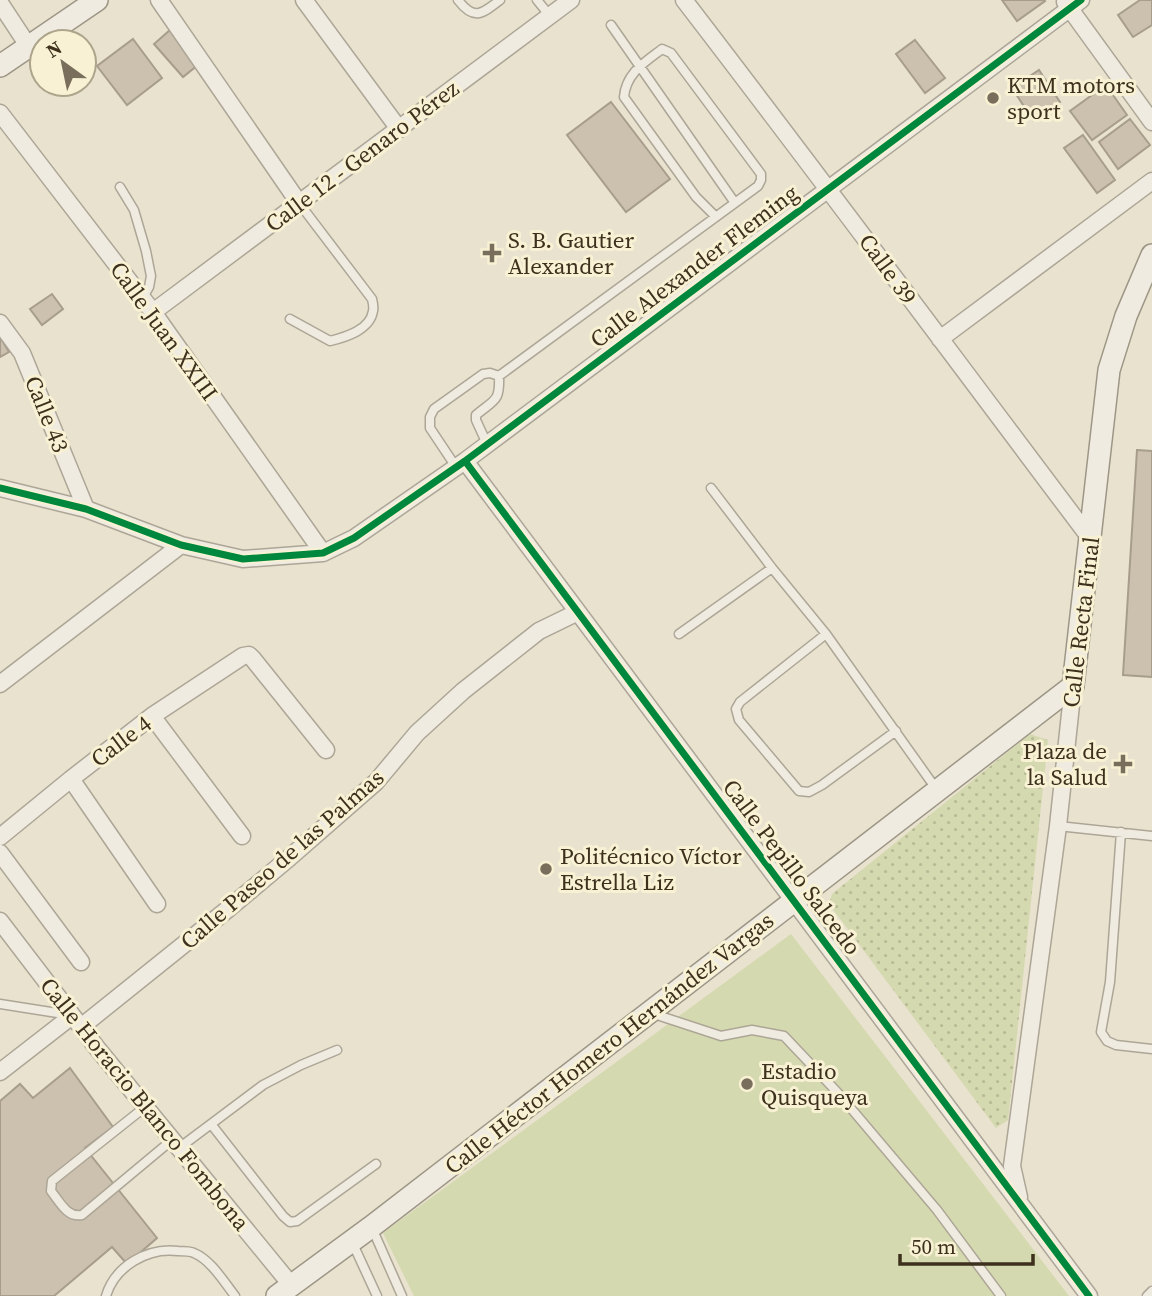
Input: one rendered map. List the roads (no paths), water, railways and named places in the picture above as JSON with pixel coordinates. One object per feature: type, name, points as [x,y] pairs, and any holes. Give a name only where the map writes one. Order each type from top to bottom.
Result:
[{"type":"street","points":[[56,28],[97,0]]},
{"type":"street","points":[[159,0],[299,203]]},
{"type":"street","points":[[304,0],[399,129]]},
{"type":"street","name":"Calle 12 - Genaro Pérez","points":[[153,312],[571,0]]},
{"type":"street","name":"Calle 39","points":[[684,0],[1090,538]]},
{"type":"street","points":[[3,3],[28,45]]},
{"type":"street","points":[[1071,3],[1152,122]]},
{"type":"street","name":"Calle Alexander Fleming","points":[[323,553],[354,538],[461,464],[829,189],[1071,3]]},
{"type":"street","points":[[0,66],[28,48]]},
{"type":"street","name":"Calle Juan XXIII","points":[[0,113],[153,312],[323,553]]},
{"type":"street","points":[[940,339],[1152,181]]},
{"type":"street","name":"Calle Recta Final","points":[[1020,1203],[1012,1166],[1058,826],[1109,370],[1126,316],[1152,255]]},
{"type":"street","name":"Calle 43","points":[[0,323],[22,353],[86,509]]},
{"type":"street","name":"Calle Pepillo Salcedo","points":[[461,464],[578,612],[1089,1296]]},
{"type":"street","points":[[0,488],[86,509],[181,545],[243,559],[323,553]]},
{"type":"street","points":[[0,684],[181,545]]},
{"type":"street","name":"Calle Paseo de las Palmas","points":[[0,1072],[77,1021],[248,892],[376,782],[416,733],[463,691],[539,631],[578,612]]},
{"type":"street","name":"Calle 4","points":[[0,837],[152,716],[243,656],[249,655],[326,750]]},
{"type":"street","name":"Calle Héctor Homero Hernández Vargas","points":[[284,1291],[371,1227],[1073,686]]},
{"type":"street","points":[[152,716],[242,836]]},
{"type":"street","points":[[71,779],[157,904]]},
{"type":"street","points":[[0,853],[81,962]]},
{"type":"street","name":"Calle Horacio Blanco Fombona","points":[[0,921],[176,1144],[284,1291]]},
{"type":"lane","points":[[458,0],[467,11],[478,14],[500,0]]},
{"type":"lane","points":[[537,0],[550,16]]},
{"type":"lane","points":[[611,25],[735,203]]},
{"type":"lane","points":[[499,376],[716,217],[758,186],[761,174],[671,53],[663,49],[639,66],[627,81],[624,97],[696,197],[716,217]]},
{"type":"lane","points":[[120,187],[134,210],[151,276],[149,287],[142,299]]},
{"type":"lane","points":[[290,319],[330,341],[353,335],[368,322],[373,311],[372,299],[299,203]]},
{"type":"lane","points":[[461,464],[430,428],[430,417],[434,409],[483,374],[499,376]]},
{"type":"lane","points":[[487,444],[476,415],[500,393],[499,376]]},
{"type":"lane","points":[[711,488],[826,634],[937,790]]},
{"type":"lane","points":[[679,634],[772,568]]},
{"type":"lane","points":[[826,634],[740,702],[736,709],[739,720],[799,791],[809,792],[896,731]]},
{"type":"lane","points":[[1058,826],[1152,836]]},
{"type":"lane","points":[[1121,832],[1110,982],[1101,1032],[1107,1041],[1116,1045],[1152,1049]]},
{"type":"lane","points":[[0,1004],[77,1021]]},
{"type":"lane","points":[[653,1009],[660,1016],[721,1036],[752,1030],[784,1036],[838,1093],[937,1210],[1001,1296]]},
{"type":"lane","points":[[145,1107],[52,1181],[51,1191],[70,1214],[82,1215],[176,1144],[211,1124],[263,1085],[337,1050]]},
{"type":"lane","points":[[211,1124],[290,1222],[297,1221],[376,1164]]},
{"type":"lane","points":[[371,1227],[402,1296]]},
{"type":"lane","points":[[352,1241],[377,1296]]},
{"type":"lane","points":[[106,1296],[110,1283],[125,1268],[147,1254],[164,1249],[194,1252],[213,1267],[234,1296]]},
{"type":"lane","points":[[1147,1296],[1152,1291]]},
{"type":"place","name":"KTM motors sport","points":[[993,98]]},
{"type":"place","name":"S. B. Gautier Alexander","points":[[492,253]]},
{"type":"place","name":"Plaza de la Salud","points":[[1123,764]]},
{"type":"place","name":"Politécnico Víctor Estrella Liz","points":[[546,869]]},
{"type":"place","name":"Estadio Quisqueya","points":[[747,1084]]}]
